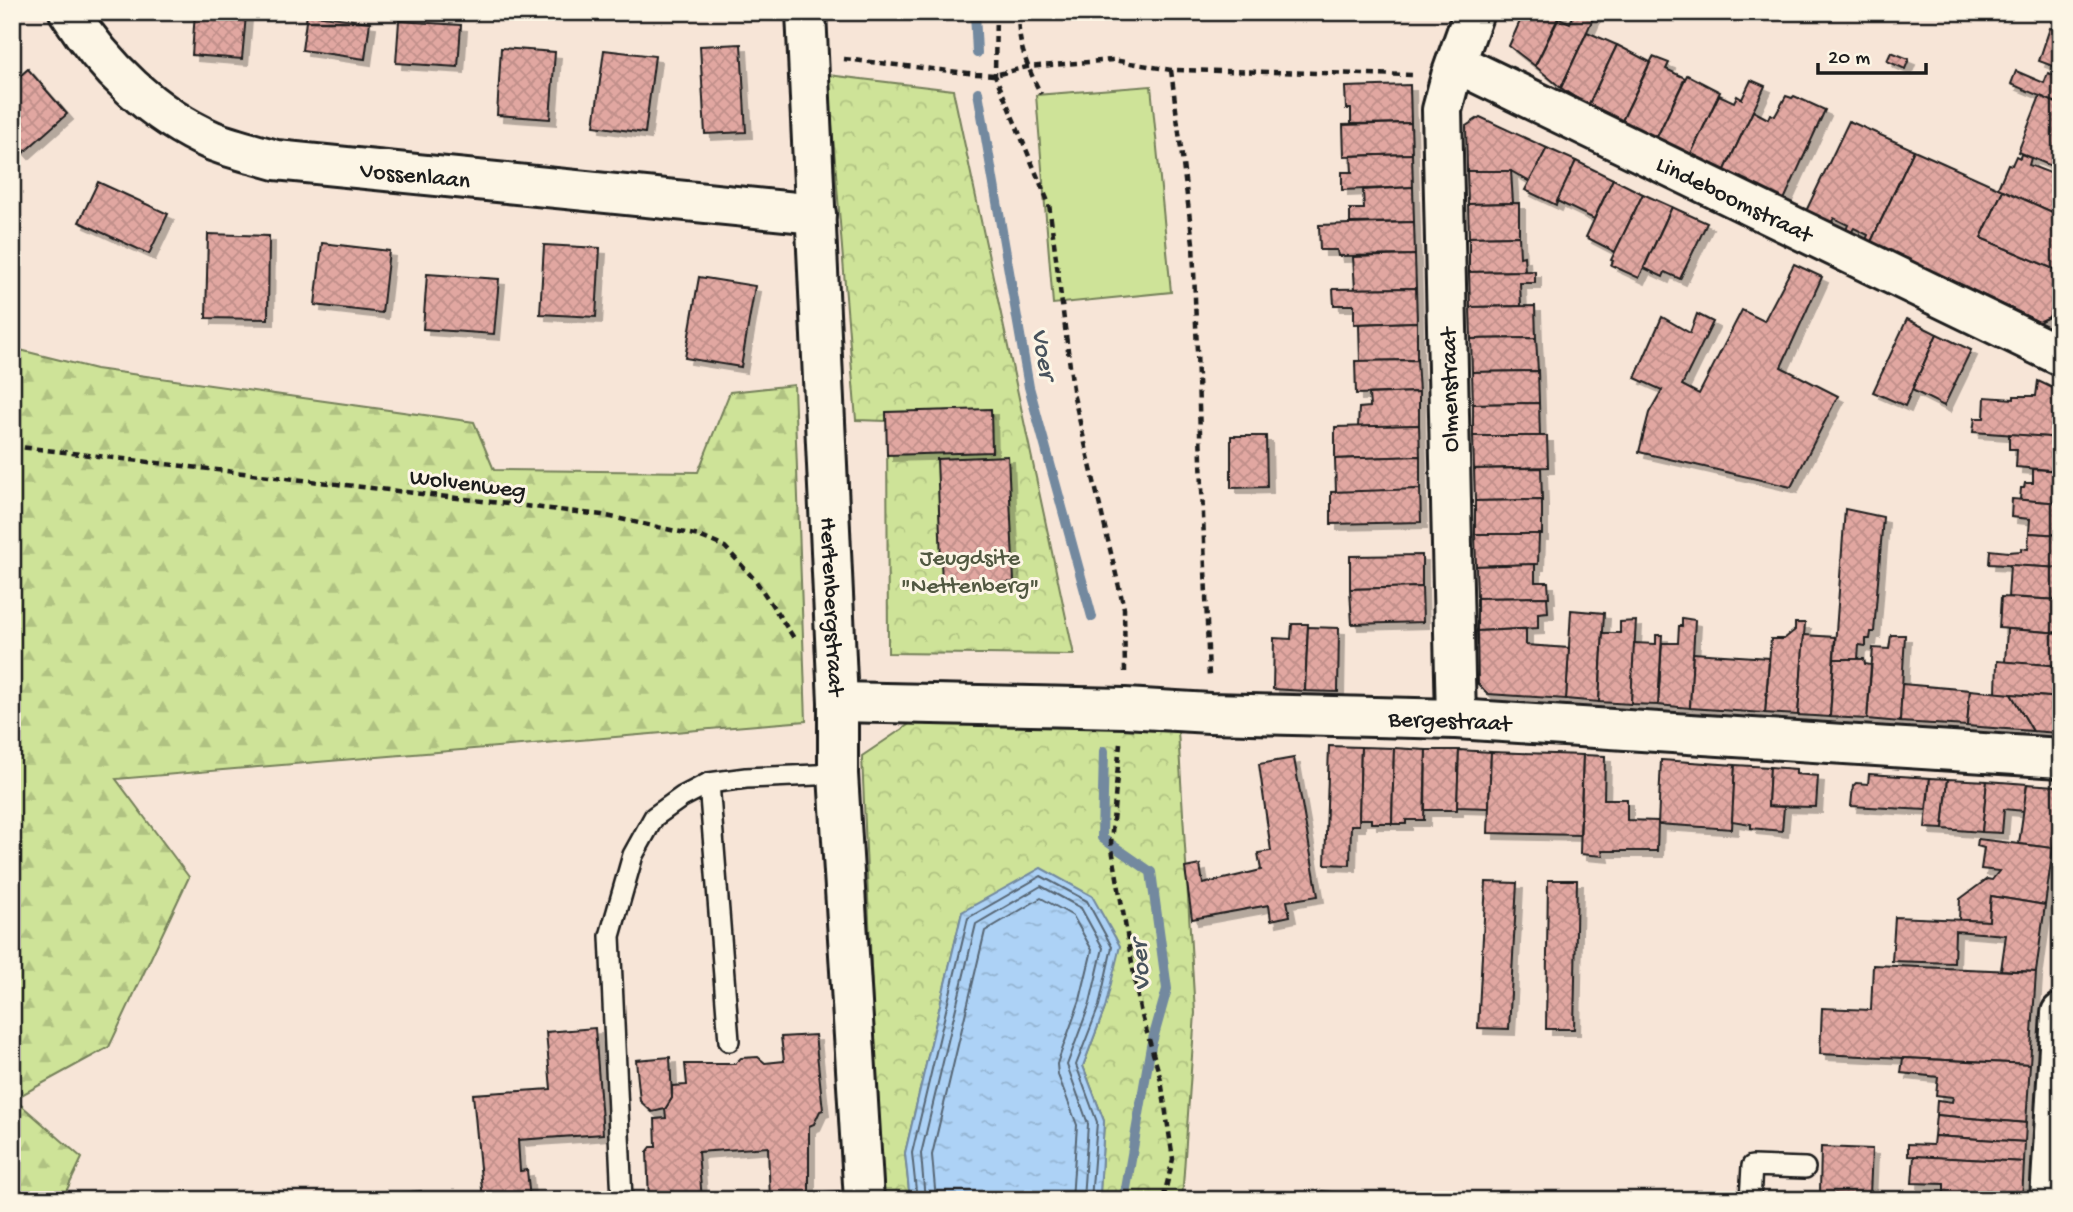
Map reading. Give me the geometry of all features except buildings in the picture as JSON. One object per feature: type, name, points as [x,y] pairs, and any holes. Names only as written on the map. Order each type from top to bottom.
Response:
[{"type":"street","name":"Vossenlaan","points":[[69,12],[124,82],[160,112],[214,141],[276,160],[816,214]]},
{"type":"street","name":"Hertenbergstraat","points":[[806,12],[838,702],[838,774],[864,1200]]},
{"type":"street","points":[[1456,63],[1474,12]]},
{"type":"street","name":"Lindeboomstraat","points":[[1456,63],[2061,356]]},
{"type":"street","name":"Olmenstraat","points":[[1455,719],[1442,110],[1456,63]]},
{"type":"street","name":"Bergestraat","points":[[838,702],[1455,719],[2061,758]]},
{"type":"street","points":[[2050,1200],[2057,1039],[2061,1013]]},
{"type":"lane","points":[[622,1200],[610,936],[633,855],[654,817],[682,797],[709,783],[746,778],[838,774]]},
{"type":"lane","points":[[709,783],[729,1041]]},
{"type":"lane","points":[[1750,1200],[1752,1166],[1805,1168]]},
{"type":"path","points":[[996,12],[995,75],[1049,204],[1074,397],[1124,608],[1125,708],[1111,843],[1140,1009],[1161,1080],[1173,1159],[1163,1200]]},
{"type":"path","points":[[1019,12],[1017,26],[1027,67],[1041,94]]},
{"type":"path","points":[[808,55],[995,75],[1027,67],[1114,60],[1171,70],[1421,75]]},
{"type":"path","points":[[1171,70],[1192,243],[1210,713]]},
{"type":"path","name":"Wolvenweg","points":[[12,446],[602,515],[699,536],[725,547],[756,581],[801,647]]},
{"type":"green space","name":"Jeugdsite \"Nettenberg\"","points":[[828,75],[953,90],[1074,655],[888,653],[887,421],[856,420]]},
{"type":"green space","points":[[1151,86],[1171,292],[1053,304],[1036,95]]},
{"type":"green space","points":[[12,348],[96,369],[474,422],[494,470],[698,472],[730,392],[794,385],[806,721],[116,779],[189,877],[109,1047],[14,1099],[82,1158],[62,1200],[12,1200]]},
{"type":"green space","points":[[920,717],[1178,731],[1195,1013],[1182,1200],[1097,1200],[1100,1193],[1104,1121],[1083,1066],[1105,1008],[962,913],[905,1153],[910,1200],[881,1200],[862,756]]},
{"type":"water","points":[[1041,868],[1092,896],[1120,946],[1105,1008],[1083,1066],[1104,1121],[1100,1193],[1097,1200],[910,1200],[905,1153],[962,912]]},
{"type":"waterway","name":"Voer","points":[[975,12],[977,53]]},
{"type":"waterway","name":"Voer","points":[[978,92],[1029,387],[1092,617]]},
{"type":"waterway","name":"Voer","points":[[1104,751],[1102,838],[1151,872],[1167,989],[1151,1046],[1124,1200]]}]
